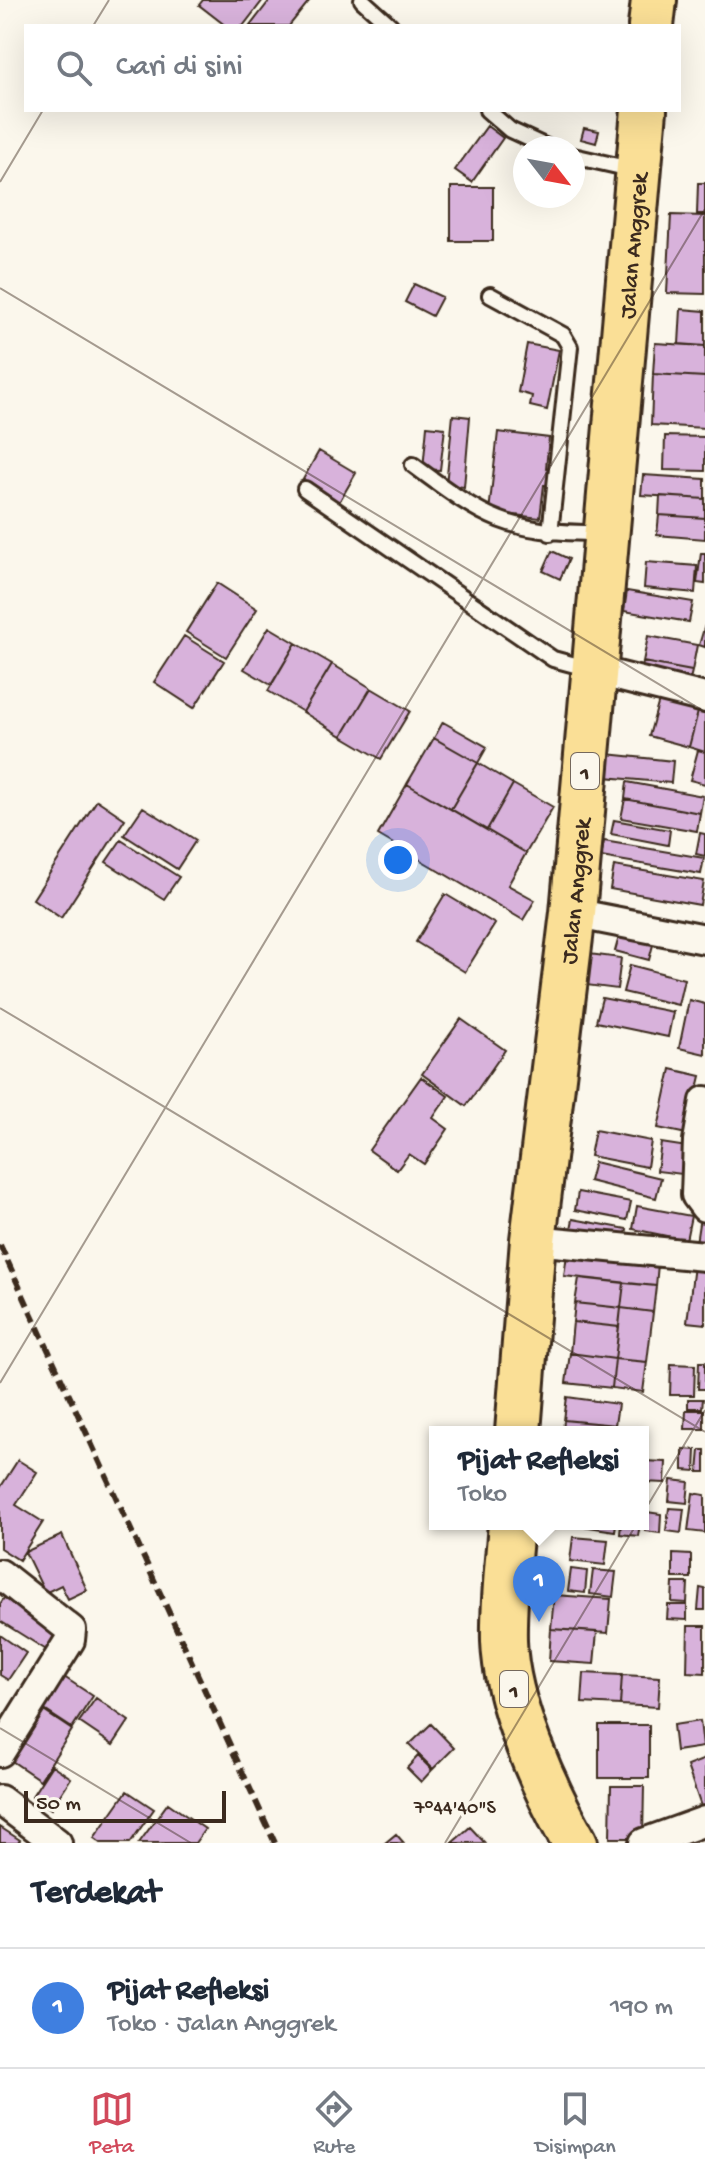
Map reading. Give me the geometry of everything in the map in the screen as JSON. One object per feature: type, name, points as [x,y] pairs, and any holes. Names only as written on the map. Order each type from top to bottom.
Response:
[{"type":"highway","points":[[651,24],[654,0]]},
{"type":"highway","name":"Jalan Anggrek","points":[[518,1426],[533,1240],[573,913],[605,533],[620,167],[643,112]]},
{"type":"highway","name":"1","points":[[511,1530],[504,1644],[516,1701],[533,1754],[575,1843]]},
{"type":"street","points":[[593,670],[705,698]]},
{"type":"street","points":[[573,913],[705,939]]},
{"type":"street","points":[[705,1101],[698,1141],[696,1195],[705,1207]]},
{"type":"street","points":[[533,1240],[705,1256]]},
{"type":"street","points":[[0,1574],[71,1630],[70,1640],[0,1752]]},
{"type":"street","points":[[0,1800],[57,1843]]},
{"type":"street","points":[[644,1843],[705,1821]]},
{"type":"lane","points":[[362,0],[389,24]]},
{"type":"lane","points":[[489,112],[510,130],[523,136]]},
{"type":"lane","points":[[585,159],[620,167]]},
{"type":"lane","points":[[490,295],[563,335],[570,347],[550,533]]},
{"type":"lane","points":[[413,465],[471,508],[506,524],[550,533],[605,533]]},
{"type":"lane","points":[[305,489],[553,659],[593,670]]},
{"type":"building","points":[[203,0],[263,0],[245,24],[223,24],[199,5]]},
{"type":"building","points":[[270,0],[310,0],[291,24],[252,24]]},
{"type":"building","points":[[487,126],[503,138],[472,182],[455,170]]},
{"type":"building","points":[[584,128],[599,131],[596,143],[582,136]]},
{"type":"building","points":[[698,183],[705,183],[705,214],[697,214]]},
{"type":"building","points":[[451,187],[493,187],[493,241],[451,241]]},
{"type":"building","points":[[671,215],[705,216],[705,294],[667,293]]},
{"type":"building","points":[[414,284],[442,297],[432,316],[405,302]]},
{"type":"building","points":[[681,309],[705,311],[705,346],[679,344]]},
{"type":"building","points":[[655,343],[705,346],[705,377],[653,374]]},
{"type":"building","points":[[527,344],[559,350],[547,410],[530,406],[532,396],[518,392]]},
{"type":"building","points":[[653,374],[705,377],[705,428],[651,425]]},
{"type":"building","points":[[453,415],[470,417],[464,487],[446,485]]},
{"type":"building","points":[[427,426],[445,428],[440,470],[423,469]]},
{"type":"building","points":[[498,432],[549,438],[546,468],[552,469],[550,485],[544,485],[540,518],[489,512]]},
{"type":"building","points":[[665,436],[705,437],[705,471],[664,470]]},
{"type":"building","points":[[319,451],[356,473],[338,504],[301,483]]},
{"type":"building","points":[[643,475],[705,479],[705,499],[641,495]]},
{"type":"building","points":[[660,496],[705,499],[705,518],[659,515]]},
{"type":"building","points":[[659,515],[705,518],[705,539],[657,535]]},
{"type":"building","points":[[552,551],[569,559],[560,579],[543,571]]},
{"type":"building","points":[[701,553],[705,553],[705,584],[697,583]]},
{"type":"building","points":[[646,562],[697,566],[695,593],[644,588]]},
{"type":"building","points":[[217,583],[257,609],[226,657],[186,632]]},
{"type":"building","points":[[627,591],[693,602],[689,622],[624,611]]},
{"type":"building","points":[[705,625],[705,647],[699,645]]},
{"type":"building","points":[[269,627],[296,643],[271,685],[244,669]]},
{"type":"building","points":[[184,636],[224,661],[194,708],[154,682]]},
{"type":"building","points":[[648,636],[697,645],[692,671],[643,662]]},
{"type":"building","points":[[296,643],[332,664],[303,712],[268,691]]},
{"type":"building","points":[[643,662],[692,671],[688,688],[640,678]]},
{"type":"building","points":[[332,664],[371,688],[342,736],[303,712]]},
{"type":"building","points":[[371,688],[410,711],[381,759],[342,736]]},
{"type":"building","points":[[660,697],[699,708],[689,747],[649,736]]},
{"type":"building","points":[[699,708],[705,709],[705,752],[689,747]]},
{"type":"building","points":[[443,722],[487,747],[478,763],[434,738]]},
{"type":"building","points":[[434,738],[478,763],[451,809],[407,784]]},
{"type":"building","points":[[698,750],[705,752],[705,784],[690,780]]},
{"type":"building","points":[[607,754],[673,761],[671,783],[605,777]]},
{"type":"building","points":[[478,763],[513,784],[487,830],[451,809]]},
{"type":"building","points":[[627,782],[703,796],[700,813],[625,799]]},
{"type":"building","points":[[407,784],[526,853],[508,885],[535,900],[523,920],[378,835]]},
{"type":"building","points":[[513,784],[553,807],[526,853],[487,830]]},
{"type":"building","points":[[625,799],[700,813],[697,831],[621,818]]},
{"type":"building","points":[[97,800],[125,819],[61,918],[33,899]]},
{"type":"building","points":[[143,807],[196,840],[177,869],[124,835]]},
{"type":"building","points":[[614,820],[670,830],[668,845],[611,834]]},
{"type":"building","points":[[700,833],[705,834],[705,856],[696,854]]},
{"type":"building","points":[[121,840],[179,877],[164,899],[106,862]]},
{"type":"building","points":[[604,841],[704,858],[701,874],[601,857]]},
{"type":"building","points":[[614,866],[704,881],[700,905],[610,889]]},
{"type":"building","points":[[445,894],[495,924],[465,972],[416,942]]},
{"type":"building","points":[[620,933],[654,941],[649,960],[615,951]]},
{"type":"building","points":[[589,954],[621,958],[617,989],[586,985]]},
{"type":"building","points":[[630,965],[684,979],[678,1005],[623,992]]},
{"type":"building","points":[[602,998],[673,1012],[668,1037],[596,1022]]},
{"type":"building","points":[[689,1000],[705,1004],[705,1054],[679,1048]]},
{"type":"building","points":[[461,1019],[505,1050],[466,1106],[422,1074]]},
{"type":"building","points":[[671,1069],[701,1076],[687,1134],[658,1128]]},
{"type":"building","points":[[421,1077],[448,1096],[433,1118],[448,1129],[424,1164],[409,1154],[397,1170],[369,1150]]},
{"type":"building","points":[[595,1130],[651,1141],[647,1167],[590,1156]]},
{"type":"building","points":[[661,1143],[694,1148],[690,1175],[657,1171]]},
{"type":"building","points":[[594,1162],[661,1178],[656,1198],[589,1181]]},
{"type":"building","points":[[578,1192],[631,1202],[627,1220],[575,1210]]},
{"type":"building","points":[[637,1206],[691,1216],[686,1240],[633,1229]]},
{"type":"building","points":[[700,1217],[705,1218],[705,1244],[696,1243]]},
{"type":"building","points":[[573,1219],[627,1229],[624,1244],[570,1234]]},
{"type":"building","points":[[567,1254],[658,1264],[656,1286],[564,1276]]},
{"type":"building","points":[[694,1265],[705,1266],[705,1324],[687,1322]]},
{"type":"building","points":[[579,1278],[624,1283],[621,1308],[575,1303]]},
{"type":"building","points":[[624,1283],[656,1286],[653,1312],[621,1308]]},
{"type":"building","points":[[575,1303],[621,1308],[619,1327],[573,1322]]},
{"type":"building","points":[[621,1308],[653,1312],[647,1362],[615,1359]]},
{"type":"building","points":[[573,1322],[619,1327],[615,1359],[570,1353]]},
{"type":"building","points":[[570,1353],[615,1359],[612,1388],[566,1383]]},
{"type":"building","points":[[615,1359],[647,1362],[643,1392],[612,1388]]},
{"type":"building","points":[[699,1362],[705,1362],[705,1389],[698,1389]]},
{"type":"building","points":[[671,1364],[695,1365],[694,1395],[670,1395]]},
{"type":"building","points":[[567,1397],[618,1404],[615,1425],[564,1420]]},
{"type":"building","points":[[688,1399],[703,1399],[702,1408],[688,1408]]},
{"type":"building","points":[[686,1410],[704,1410],[704,1429],[685,1429]]},
{"type":"building","points":[[564,1420],[615,1425],[615,1426],[564,1426]]},
{"type":"building","points":[[683,1449],[696,1450],[695,1471],[683,1470]]},
{"type":"building","points":[[700,1450],[705,1450],[705,1472],[698,1472]]},
{"type":"building","points":[[18,1460],[37,1472],[16,1505],[43,1522],[19,1560],[0,1548],[0,1488]]},
{"type":"building","points":[[649,1461],[666,1462],[665,1483],[649,1482]]},
{"type":"building","points":[[671,1480],[689,1482],[687,1503],[669,1501]]},
{"type":"building","points":[[693,1493],[705,1495],[705,1533],[688,1531]]},
{"type":"building","points":[[669,1508],[684,1509],[681,1533],[666,1531]]},
{"type":"building","points":[[649,1512],[661,1514],[660,1533],[645,1531],[649,1530]]},
{"type":"building","points":[[620,1530],[639,1530],[638,1536],[620,1534]]},
{"type":"building","points":[[62,1535],[87,1590],[68,1599],[61,1585],[45,1593],[25,1552]]},
{"type":"building","points":[[573,1537],[608,1540],[605,1565],[570,1561]]},
{"type":"building","points":[[673,1554],[691,1555],[691,1578],[673,1578]]},
{"type":"building","points":[[571,1569],[587,1571],[585,1593],[568,1591]]},
{"type":"building","points":[[593,1570],[616,1572],[613,1597],[590,1594]]},
{"type":"building","points":[[673,1583],[688,1583],[687,1603],[672,1602]]},
{"type":"building","points":[[700,1588],[705,1589],[705,1610],[698,1610]]},
{"type":"building","points":[[10,1589],[65,1627],[48,1651],[0,1621],[0,1604]]},
{"type":"building","points":[[554,1595],[611,1599],[608,1633],[551,1629]]},
{"type":"building","points":[[668,1605],[687,1605],[687,1620],[667,1619]]},
{"type":"building","points":[[688,1626],[705,1626],[705,1673],[687,1672]]},
{"type":"building","points":[[551,1629],[597,1632],[594,1664],[549,1661]]},
{"type":"building","points":[[0,1635],[26,1653],[8,1680],[0,1675]]},
{"type":"building","points":[[584,1673],[622,1675],[620,1705],[582,1703]]},
{"type":"building","points":[[61,1675],[93,1696],[72,1728],[40,1707]]},
{"type":"building","points":[[622,1675],[660,1677],[658,1707],[620,1705]]},
{"type":"building","points":[[96,1698],[129,1721],[113,1745],[79,1722]]},
{"type":"building","points":[[39,1708],[72,1730],[40,1780],[6,1757]]},
{"type":"building","points":[[700,1721],[703,1747],[676,1751],[673,1725]]},
{"type":"building","points":[[431,1724],[454,1748],[433,1769],[409,1745]]},
{"type":"building","points":[[599,1725],[649,1725],[649,1778],[599,1778]]},
{"type":"building","points":[[418,1756],[432,1770],[421,1782],[407,1768]]},
{"type":"building","points":[[705,1759],[705,1811],[703,1812],[687,1766]]},
{"type":"building","points":[[52,1765],[71,1778],[51,1809],[32,1796]]},
{"type":"building","points":[[611,1786],[644,1786],[643,1838],[610,1838]]},
{"type":"building","points":[[127,1791],[154,1809],[130,1843],[101,1843],[94,1838]]},
{"type":"building","points":[[168,1803],[205,1829],[195,1843],[139,1843]]},
{"type":"building","points":[[0,1827],[20,1840],[18,1843],[0,1843]]},
{"type":"building","points":[[470,1827],[485,1843],[452,1843]]},
{"type":"building","points":[[396,1834],[404,1843],[385,1843]]},
{"type":"railway","points":[[0,1245],[275,1843]]},
{"type":"place","name":"Pijat Refleksi","points":[[539,1622]]}]
